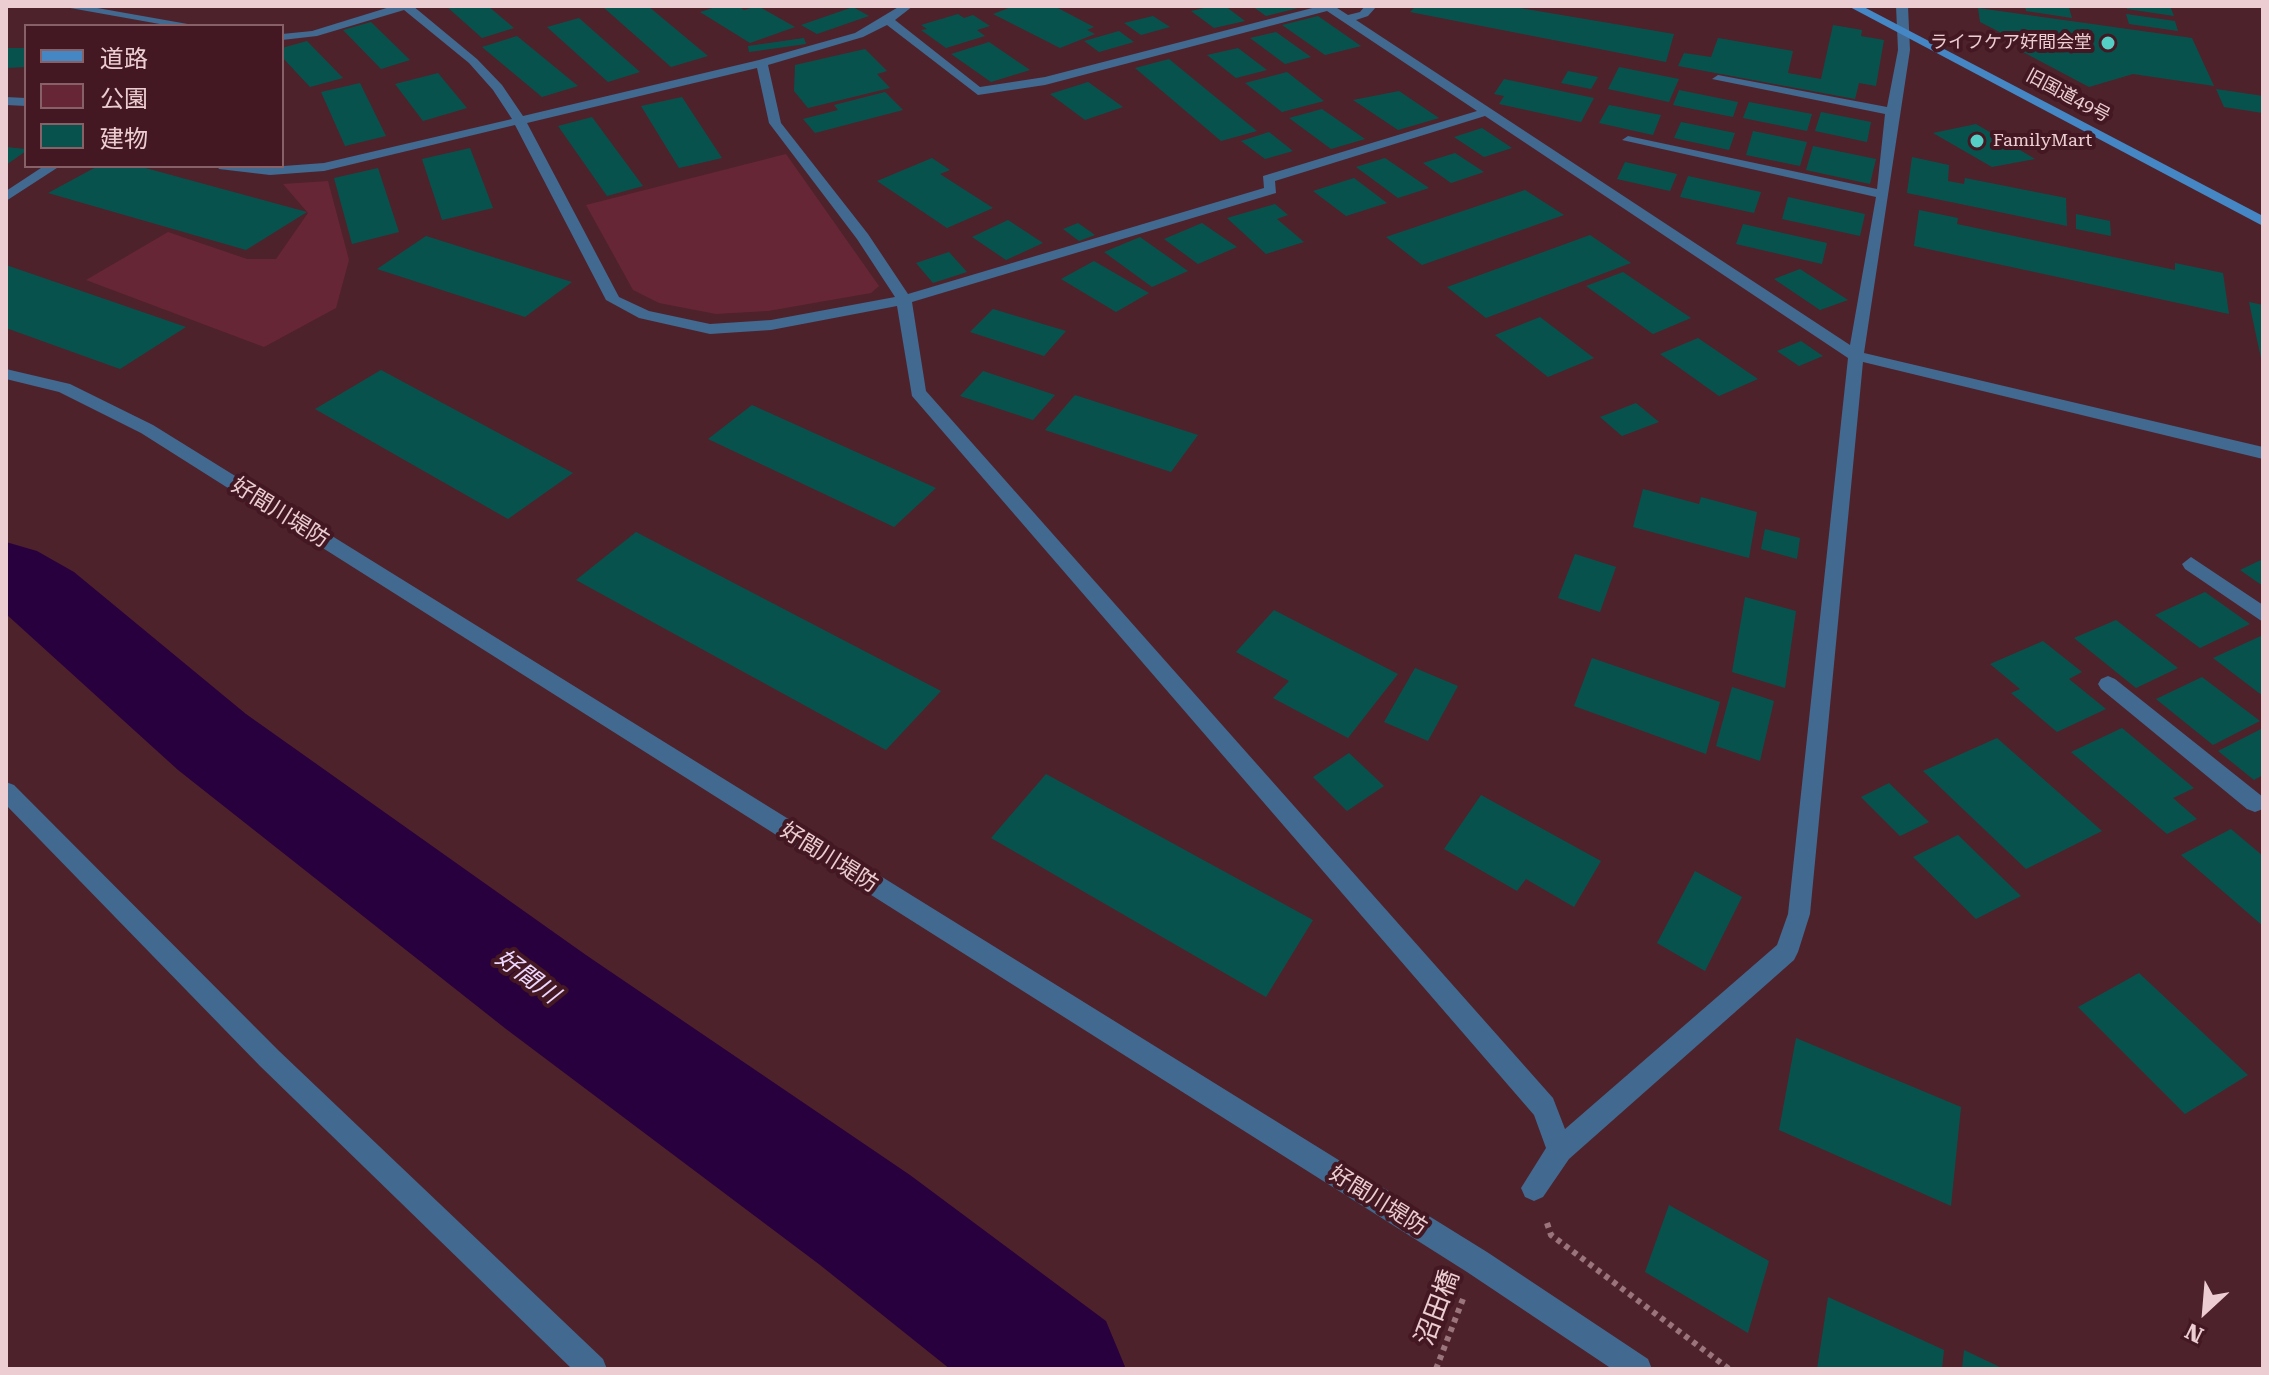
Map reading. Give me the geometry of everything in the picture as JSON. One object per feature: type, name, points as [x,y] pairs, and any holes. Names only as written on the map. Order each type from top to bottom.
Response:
[{"type":"street","points":[[65,6],[178,24]]},
{"type":"street","points":[[284,37],[313,34],[406,6],[473,61],[519,120],[613,300],[644,315],[710,329],[771,325],[904,300],[1271,190],[1268,179],[1489,111]]},
{"type":"street","points":[[242,168],[270,171],[324,167],[762,63],[859,35],[907,6]]},
{"type":"street","points":[[888,20],[978,91],[1045,81],[1328,6],[1856,356],[2263,453]]},
{"type":"street","points":[[1347,19],[1364,14],[1371,6]]},
{"type":"street","name":"旧国道49号","points":[[1854,6],[2263,222]]},
{"type":"street","points":[[1534,1188],[1560,1150],[1786,952],[1799,914],[1856,356],[1904,50],[1902,6]]},
{"type":"street","points":[[122,24],[131,18]]},
{"type":"street","points":[[762,63],[775,123],[863,237],[904,300],[918,392],[1544,1107],[1560,1150]]},
{"type":"street","points":[[1718,79],[1892,112]]},
{"type":"street","points":[[1628,140],[1883,194]]},
{"type":"street","points":[[6,197],[50,168]]},
{"type":"street","name":"好間川堤防","points":[[6,374],[64,388],[147,429],[1477,1262],[1638,1369]]},
{"type":"street","points":[[2191,564],[2263,615]]},
{"type":"street","points":[[2108,684],[2260,804]]},
{"type":"street","points":[[6,791],[269,1058],[593,1369]]},
{"type":"path","points":[[1534,1188],[1551,1235],[1729,1369]]},
{"type":"path","name":"沼田橋","points":[[1436,1369],[1477,1262]]},
{"type":"green space","points":[[786,154],[879,286],[871,293],[768,311],[716,314],[659,303],[633,290],[586,205]]},
{"type":"green space","points":[[328,181],[349,260],[336,308],[264,347],[86,280],[168,232],[247,259],[276,259],[308,213],[283,184]]},
{"type":"building","points":[[446,6],[488,6],[514,28],[482,38]]},
{"type":"building","points":[[648,6],[708,56],[671,67],[603,7]]},
{"type":"building","points":[[719,6],[738,6],[744,10],[758,6],[795,27],[750,43],[700,12]]},
{"type":"building","points":[[1014,6],[1054,6],[1094,27],[1087,30],[1095,34],[1060,48],[993,14]]},
{"type":"building","points":[[1225,6],[1245,21],[1214,28],[1191,11]]},
{"type":"building","points":[[1252,6],[1302,6],[1302,7],[1266,16]]},
{"type":"building","points":[[1416,6],[1508,6],[1674,34],[1666,62],[1410,12]]},
{"type":"building","points":[[2025,6],[2069,8],[2072,18],[2026,11]]},
{"type":"building","points":[[2126,6],[2170,6],[2174,16],[2127,9]]},
{"type":"building","points":[[853,7],[869,16],[817,34],[801,25]]},
{"type":"building","name":"ライフケア好間会堂","points":[[1978,8],[2192,38],[2214,86],[2133,74],[2089,87],[2023,52],[2033,49],[1980,22]]},
{"type":"building","points":[[958,14],[964,18],[973,15],[990,26],[977,30],[985,36],[946,48],[921,30],[927,29],[921,25]]},
{"type":"building","points":[[2126,14],[2175,21],[2178,31],[2129,24]]},
{"type":"building","points":[[1153,16],[1170,27],[1141,35],[1124,23]]},
{"type":"building","points":[[1318,16],[1361,46],[1325,55],[1282,25]]},
{"type":"building","points":[[579,18],[640,72],[608,82],[547,27]]},
{"type":"building","points":[[371,22],[410,60],[381,69],[343,30]]},
{"type":"building","points":[[1833,25],[1862,30],[1861,36],[1884,40],[1876,86],[1859,83],[1855,99],[1678,66],[1684,53],[1711,57],[1718,38],[1793,51],[1788,73],[1821,79]]},
{"type":"building","points":[[1119,31],[1134,42],[1099,52],[1084,41]]},
{"type":"building","points":[[1276,32],[1311,57],[1285,64],[1250,38]]},
{"type":"building","points":[[517,36],[578,86],[542,97],[482,47]]},
{"type":"building","points":[[804,38],[806,44],[749,52],[748,46]]},
{"type":"building","points":[[307,41],[343,78],[310,87],[284,59],[284,47]]},
{"type":"building","points":[[989,42],[1030,70],[991,82],[951,54]]},
{"type":"building","points":[[6,48],[24,48],[24,67],[6,68]]},
{"type":"building","points":[[1238,48],[1267,70],[1236,78],[1207,55]]},
{"type":"building","points":[[865,49],[887,71],[877,74],[890,88],[808,108],[794,91],[795,65]]},
{"type":"building","points":[[1169,59],[1257,131],[1221,141],[1135,68]]},
{"type":"building","points":[[1619,67],[1679,79],[1669,102],[1608,89]]},
{"type":"building","points":[[1568,71],[1598,77],[1591,89],[1561,83]]},
{"type":"building","points":[[1287,72],[1324,101],[1282,112],[1245,83]]},
{"type":"building","points":[[438,73],[467,108],[423,121],[395,84]]},
{"type":"building","points":[[1504,79],[1594,98],[1581,122],[1499,104],[1504,96],[1494,94]]},
{"type":"building","points":[[1088,82],[1123,107],[1085,120],[1050,94]]},
{"type":"building","points":[[360,83],[386,136],[345,146],[321,92]]},
{"type":"building","points":[[2216,89],[2263,96],[2263,113],[2224,107]]},
{"type":"building","points":[[1679,90],[1738,102],[1733,117],[1673,105]]},
{"type":"building","points":[[1399,91],[1439,118],[1398,130],[1353,100]]},
{"type":"building","points":[[885,92],[903,110],[815,133],[803,119],[838,110],[834,105]]},
{"type":"building","points":[[682,97],[722,158],[679,168],[641,106]]},
{"type":"building","points":[[1749,102],[1812,114],[1807,131],[1743,118]]},
{"type":"building","points":[[1609,105],[1661,115],[1653,135],[1599,123]]},
{"type":"building","points":[[1322,109],[1365,139],[1331,149],[1289,118]]},
{"type":"building","points":[[1821,112],[1871,122],[1867,142],[1815,131]]},
{"type":"building","points":[[592,117],[643,186],[607,196],[558,126]]},
{"type":"building","points":[[1681,122],[1735,133],[1729,150],[1674,138]]},
{"type":"building","name":"FamilyMart","points":[[1976,124],[2035,159],[1992,167],[1933,133]]},
{"type":"building","points":[[1482,128],[1512,148],[1484,157],[1454,137]]},
{"type":"building","points":[[1753,131],[1807,142],[1800,166],[1746,155]]},
{"type":"building","points":[[1269,132],[1293,151],[1265,159],[1241,141]]},
{"type":"building","points":[[1813,146],[1876,159],[1870,184],[1806,170]]},
{"type":"building","points":[[6,147],[24,149],[24,152],[6,165]]},
{"type":"building","points":[[470,148],[493,208],[442,220],[422,159]]},
{"type":"building","points":[[1455,153],[1484,172],[1451,183],[1423,163]]},
{"type":"building","points":[[1912,157],[1949,165],[1948,181],[1964,184],[1965,178],[2066,198],[2067,226],[1907,193]]},
{"type":"building","points":[[932,158],[950,170],[940,174],[993,208],[947,228],[877,181]]},
{"type":"building","points":[[1385,158],[1429,188],[1398,198],[1356,167]]},
{"type":"building","points":[[1625,162],[1677,174],[1670,191],[1617,179]]},
{"type":"building","points":[[94,168],[145,168],[307,212],[246,250],[48,193]]},
{"type":"building","points":[[378,168],[399,232],[352,244],[334,178]]},
{"type":"building","points":[[1688,176],[1761,192],[1754,213],[1680,197]]},
{"type":"building","points":[[1354,178],[1387,203],[1346,216],[1313,191]]},
{"type":"building","points":[[1525,190],[1564,215],[1422,265],[1386,237]]},
{"type":"building","points":[[1788,197],[1865,214],[1860,236],[1782,219]]},
{"type":"building","points":[[1275,204],[1288,215],[1277,219],[1304,242],[1266,254],[1227,218]]},
{"type":"building","points":[[1919,210],[1958,218],[1957,224],[2175,270],[2175,263],[2223,273],[2229,314],[1914,246]]},
{"type":"building","points":[[2076,214],[2110,221],[2111,236],[2076,229]]},
{"type":"building","points":[[1008,220],[1043,243],[1006,260],[972,237]]},
{"type":"building","points":[[1078,223],[1095,235],[1079,241],[1063,229]]},
{"type":"building","points":[[1202,223],[1237,247],[1198,264],[1164,239]]},
{"type":"building","points":[[1743,224],[1827,243],[1822,264],[1736,244]]},
{"type":"building","points":[[1590,235],[1631,263],[1486,318],[1447,287]]},
{"type":"building","points":[[426,236],[572,282],[525,317],[377,269]]},
{"type":"building","points":[[1140,237],[1188,271],[1152,287],[1104,252]]},
{"type":"building","points":[[949,252],[967,272],[933,283],[916,263]]},
{"type":"building","points":[[1094,261],[1149,293],[1116,312],[1061,279]]},
{"type":"building","points":[[6,265],[186,327],[120,369],[6,328]]},
{"type":"building","points":[[1800,269],[1848,300],[1820,310],[1774,279]]},
{"type":"building","points":[[1623,272],[1691,318],[1653,334],[1586,286]]},
{"type":"building","points":[[2249,302],[2263,305],[2262,363]]},
{"type":"building","points":[[993,309],[1066,331],[1044,356],[970,332]]},
{"type":"building","points":[[1540,317],[1594,358],[1548,377],[1495,335]]},
{"type":"building","points":[[1698,338],[1758,379],[1719,396],[1660,354]]},
{"type":"building","points":[[1801,341],[1823,356],[1799,366],[1777,351]]},
{"type":"building","points":[[381,370],[573,473],[508,519],[315,409]]},
{"type":"building","points":[[983,371],[1055,395],[1033,420],[960,396]]},
{"type":"building","points":[[1075,395],[1198,435],[1171,472],[1045,430]]},
{"type":"building","points":[[1636,403],[1659,422],[1622,436],[1600,417]]},
{"type":"building","points":[[752,405],[936,488],[894,527],[708,439]]},
{"type":"building","points":[[1643,489],[1699,504],[1701,497],[1757,512],[1749,558],[1633,527]]},
{"type":"building","points":[[1765,529],[1800,538],[1797,559],[1761,549]]},
{"type":"building","points":[[636,532],[941,691],[886,750],[576,580]]},
{"type":"building","points":[[1575,554],[1616,567],[1600,612],[1558,598]]},
{"type":"building","points":[[2263,559],[2263,586],[2240,570]]},
{"type":"building","points":[[2205,592],[2250,624],[2200,648],[2155,615]]},
{"type":"building","points":[[1745,597],[1796,611],[1785,688],[1732,672]]},
{"type":"building","points":[[1274,610],[1398,674],[1348,738],[1273,698],[1289,681],[1236,652]]},
{"type":"building","points":[[2116,620],[2178,668],[2136,688],[2074,638]]},
{"type":"building","points":[[2263,635],[2263,696],[2213,658]]},
{"type":"building","points":[[2043,641],[2082,672],[2069,679],[2106,709],[2057,732],[2011,693],[2020,689],[1990,664]]},
{"type":"building","points":[[1592,658],[1720,702],[1706,754],[1574,706]]},
{"type":"building","points":[[1415,668],[1458,686],[1428,741],[1384,722]]},
{"type":"building","points":[[2202,677],[2260,721],[2213,745],[2156,699]]},
{"type":"building","points":[[1732,687],[1774,701],[1760,761],[1716,746]]},
{"type":"building","points":[[2122,728],[2194,788],[2173,798],[2197,819],[2167,834],[2071,752]]},
{"type":"building","points":[[2263,728],[2263,775],[2254,780],[2218,751]]},
{"type":"building","points":[[1997,738],[2102,831],[2026,869],[1923,771]]},
{"type":"building","points":[[1349,753],[1384,786],[1347,811],[1313,777]]},
{"type":"building","points":[[1046,774],[1313,920],[1266,997],[991,838]]},
{"type":"building","points":[[1889,783],[1929,822],[1900,836],[1861,797]]},
{"type":"building","points":[[1481,795],[1601,861],[1574,907],[1526,879],[1517,891],[1444,849]]},
{"type":"building","points":[[2231,829],[2263,856],[2263,926],[2181,855]]},
{"type":"building","points":[[1958,835],[2021,896],[1976,919],[1913,857]]},
{"type":"building","points":[[1695,871],[1742,897],[1705,971],[1657,943]]},
{"type":"building","points":[[2139,973],[2248,1075],[2185,1114],[2078,1007]]},
{"type":"building","points":[[1796,1038],[1961,1107],[1951,1206],[1779,1130]]},
{"type":"building","points":[[1669,1205],[1769,1261],[1748,1333],[1645,1272]]},
{"type":"building","points":[[1828,1297],[1944,1350],[1942,1369],[1817,1369]]},
{"type":"building","points":[[1964,1350],[2004,1369],[1962,1369]]},
{"type":"waterway","name":"好間川","points":[[6,573],[43,595],[212,742],[546,992],[865,1220],[1058,1369]]},
{"type":"place","name":"ライフケア好間会堂","points":[[2108,43]]},
{"type":"place","name":"FamilyMart","points":[[1977,141]]}]
